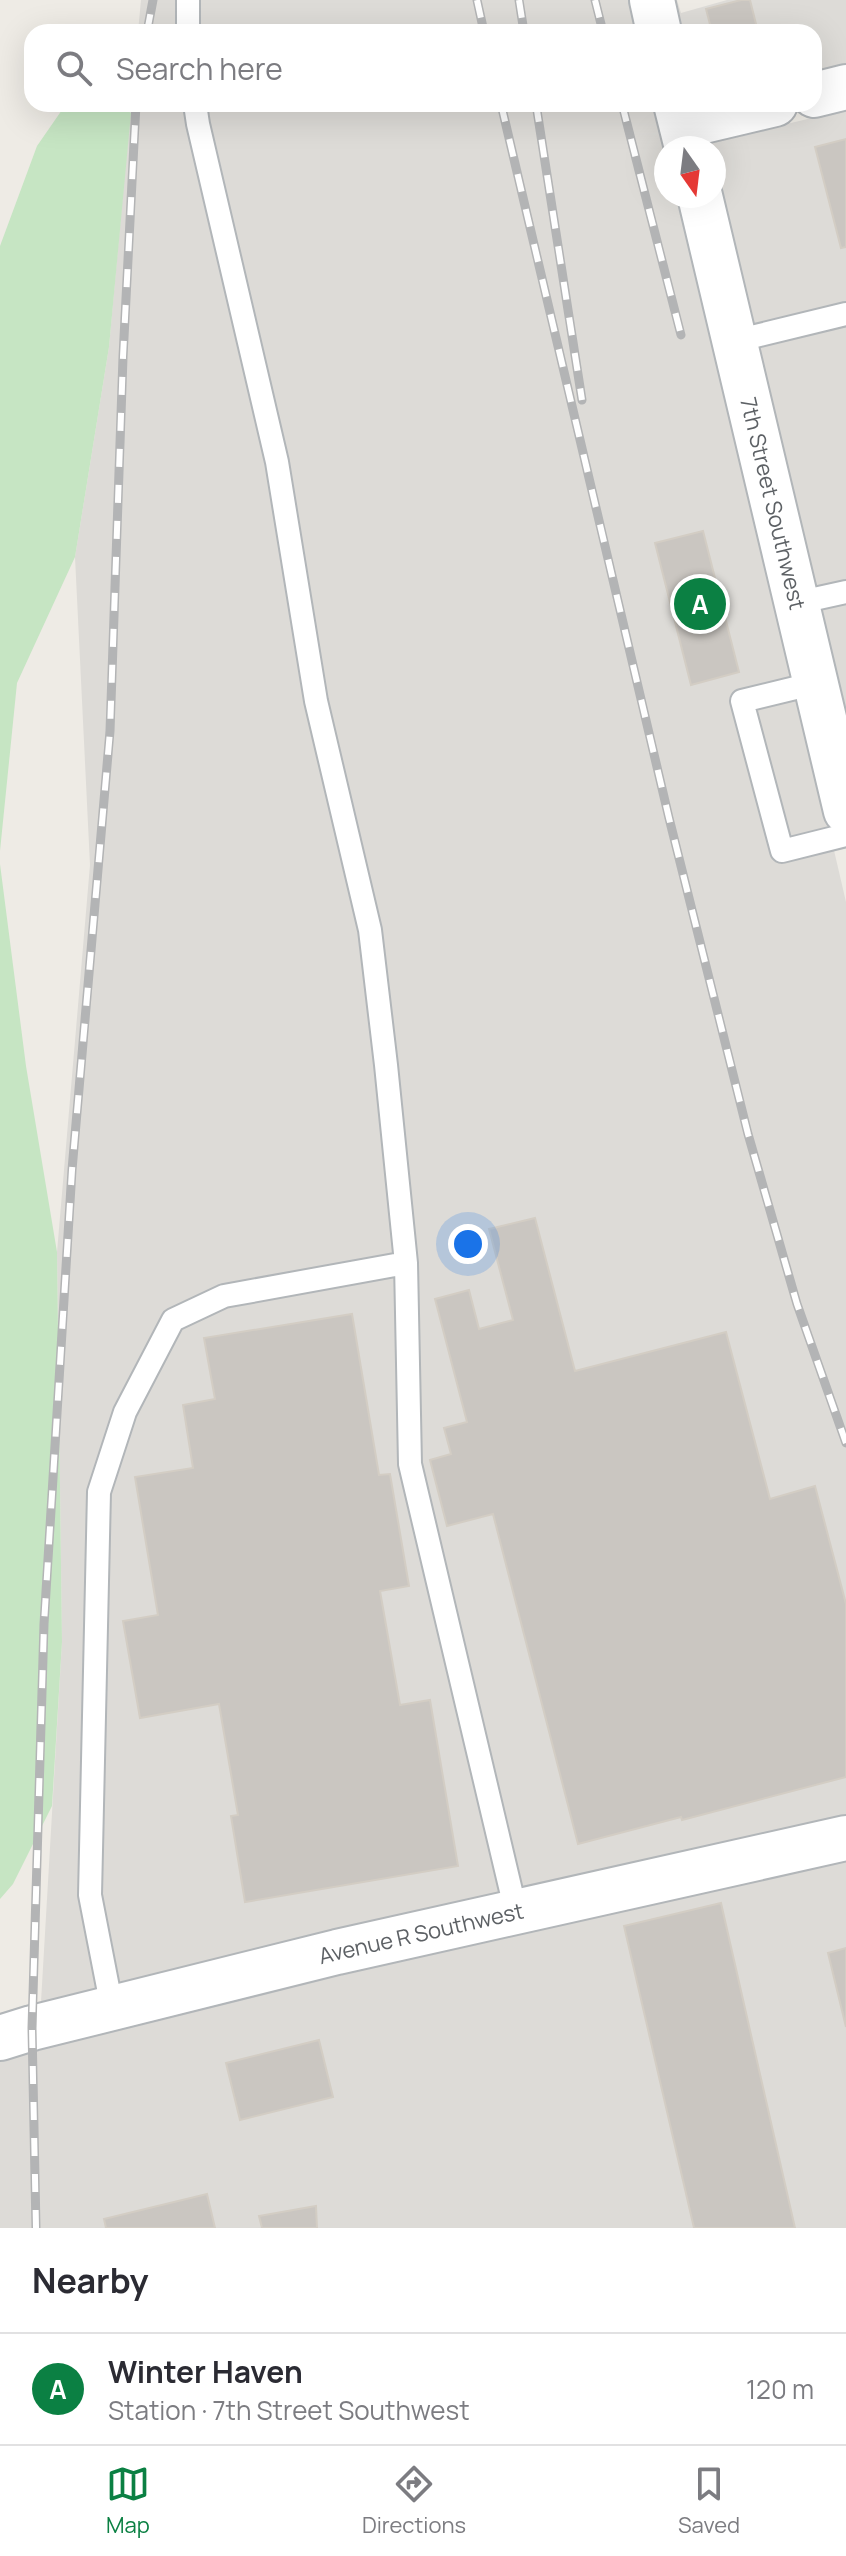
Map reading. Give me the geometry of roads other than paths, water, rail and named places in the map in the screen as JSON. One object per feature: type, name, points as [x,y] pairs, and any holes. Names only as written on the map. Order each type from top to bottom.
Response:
[{"type":"street","points":[[652,0],[657,24]]},
{"type":"street","points":[[822,93],[846,87]]},
{"type":"street","points":[[682,126],[741,112]]},
{"type":"street","name":"7th Street Southwest","points":[[703,208],[846,811]]},
{"type":"street","name":"Avenue R Southwest","points":[[0,2038],[337,1952],[846,1838]]},
{"type":"lane","points":[[188,0],[188,24]]},
{"type":"lane","points":[[196,112],[277,462],[316,701],[370,930],[406,1263],[410,1464],[516,1912]]},
{"type":"lane","points":[[735,341],[846,314]]},
{"type":"lane","points":[[796,603],[846,592]]},
{"type":"lane","points":[[816,683],[742,701],[782,851],[846,835]]},
{"type":"lane","points":[[112,2008],[90,1895],[99,1492],[125,1412],[173,1320],[224,1296],[406,1263]]},
{"type":"railway","points":[[148,24],[153,0]]},
{"type":"railway","points":[[477,0],[482,24]]},
{"type":"railway","points":[[519,0],[523,24]]},
{"type":"railway","points":[[595,0],[601,24]]},
{"type":"railway","points":[[36,2228],[32,2028],[44,1624],[72,1170],[110,731],[123,357],[136,112]]},
{"type":"railway","points":[[503,112],[669,818],[748,1134],[797,1304],[846,1443]]},
{"type":"railway","points":[[537,112],[582,400]]},
{"type":"railway","points":[[624,112],[681,335]]},
{"type":"place","name":"Winter Haven","points":[[700,604]]}]
